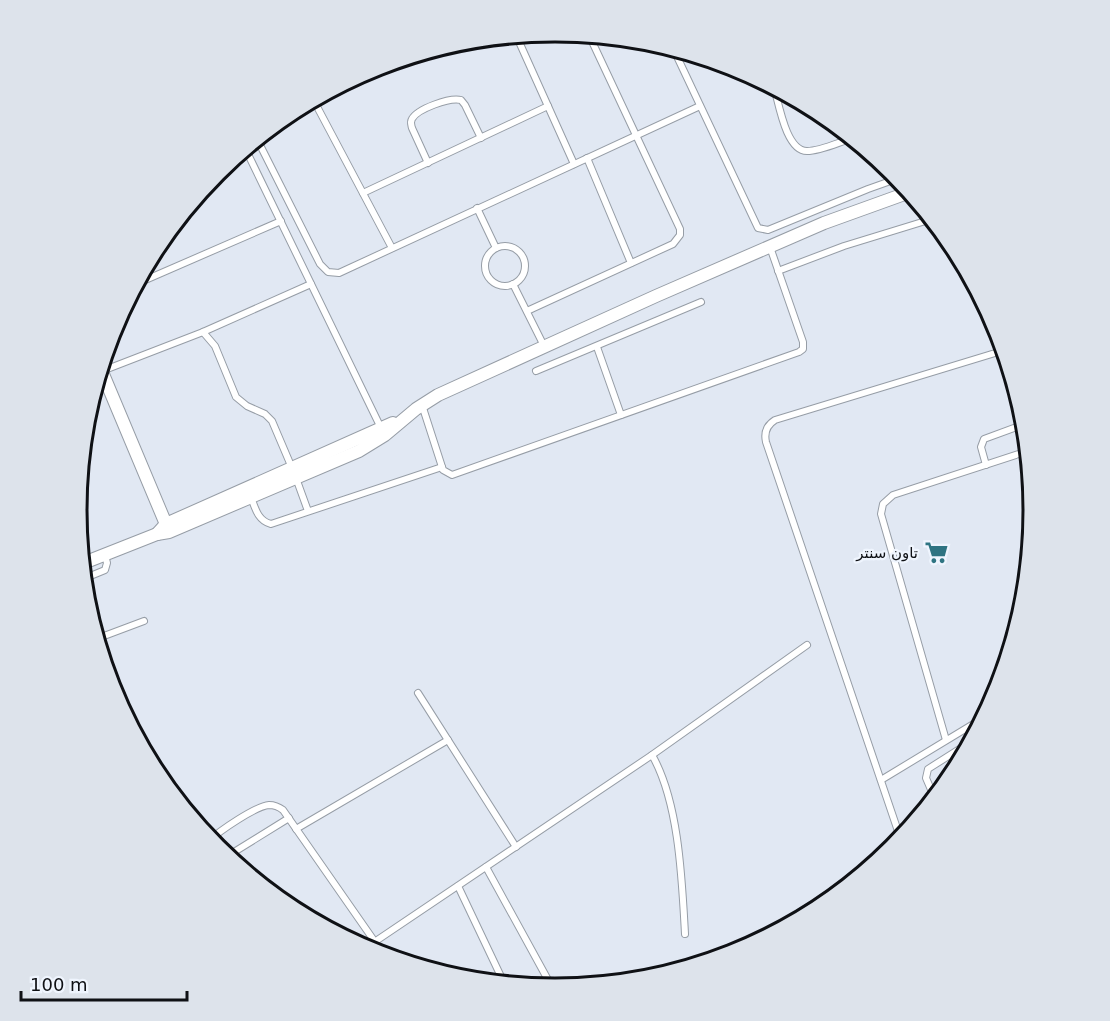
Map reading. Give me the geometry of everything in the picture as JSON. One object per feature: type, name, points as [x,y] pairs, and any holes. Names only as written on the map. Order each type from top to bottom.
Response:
[{"type":"street","points":[[90,561],[294,473],[359,451],[385,435],[399,422],[438,395],[770,247],[849,213],[901,195]]},
{"type":"street","points":[[105,379],[164,530]]},
{"type":"street","points":[[164,530],[251,497],[381,428],[399,422]]},
{"type":"lane","points":[[520,43],[574,164]]},
{"type":"lane","points":[[527,311],[673,244],[680,235],[680,229],[593,44]]},
{"type":"lane","points":[[679,59],[754,223],[760,229],[768,230],[888,182]]},
{"type":"lane","points":[[778,99],[790,140],[799,149],[811,151],[843,141]]},
{"type":"lane","points":[[428,163],[412,128],[416,114],[447,100],[460,100],[465,105],[481,138]]},
{"type":"lane","points":[[363,193],[548,106]]},
{"type":"lane","points":[[261,146],[323,268],[328,272],[339,273],[700,106]]},
{"type":"lane","points":[[317,107],[392,248]]},
{"type":"lane","points":[[249,156],[381,428]]},
{"type":"lane","points":[[587,158],[631,263]]},
{"type":"lane","points":[[477,208],[496,248]]},
{"type":"lane","points":[[148,279],[281,221]]},
{"type":"lane","points":[[778,271],[844,246],[924,221]]},
{"type":"lane","points":[[508,246],[518,250],[521,255],[525,265],[524,271],[513,284],[502,285],[488,277],[486,260],[496,248],[508,246]]},
{"type":"lane","points":[[422,405],[442,466],[448,475],[455,475],[801,351],[804,347],[803,342],[770,247]]},
{"type":"lane","points":[[109,366],[203,332],[311,284]]},
{"type":"lane","points":[[513,284],[544,346]]},
{"type":"lane","points":[[536,371],[701,302]]},
{"type":"lane","points":[[203,332],[214,346],[236,397],[247,406],[265,414],[272,421],[308,512]]},
{"type":"lane","points":[[597,347],[621,415]]},
{"type":"lane","points":[[897,829],[766,442],[766,432],[775,420],[996,353]]},
{"type":"lane","points":[[986,465],[981,447],[984,439],[1015,428]]},
{"type":"lane","points":[[946,741],[881,509],[885,500],[893,495],[1020,455]]},
{"type":"lane","points":[[251,497],[260,518],[271,524],[442,466]]},
{"type":"lane","points":[[92,575],[105,570],[107,563],[105,555]]},
{"type":"lane","points":[[103,636],[144,621]]},
{"type":"lane","points":[[218,835],[256,810],[268,805],[283,810],[375,942],[652,755],[807,645]]},
{"type":"lane","points":[[418,693],[516,847]]},
{"type":"lane","points":[[881,780],[971,726]]},
{"type":"lane","points":[[296,829],[448,740]]},
{"type":"lane","points":[[931,790],[926,778],[928,769],[958,750]]},
{"type":"lane","points":[[652,755],[660,769],[670,800],[685,934]]},
{"type":"lane","points":[[234,852],[289,818]]},
{"type":"lane","points":[[486,867],[548,979]]},
{"type":"lane","points":[[458,886],[501,976]]},
{"type":"place","name":"تاون سنتر","points":[[936,553]]}]
